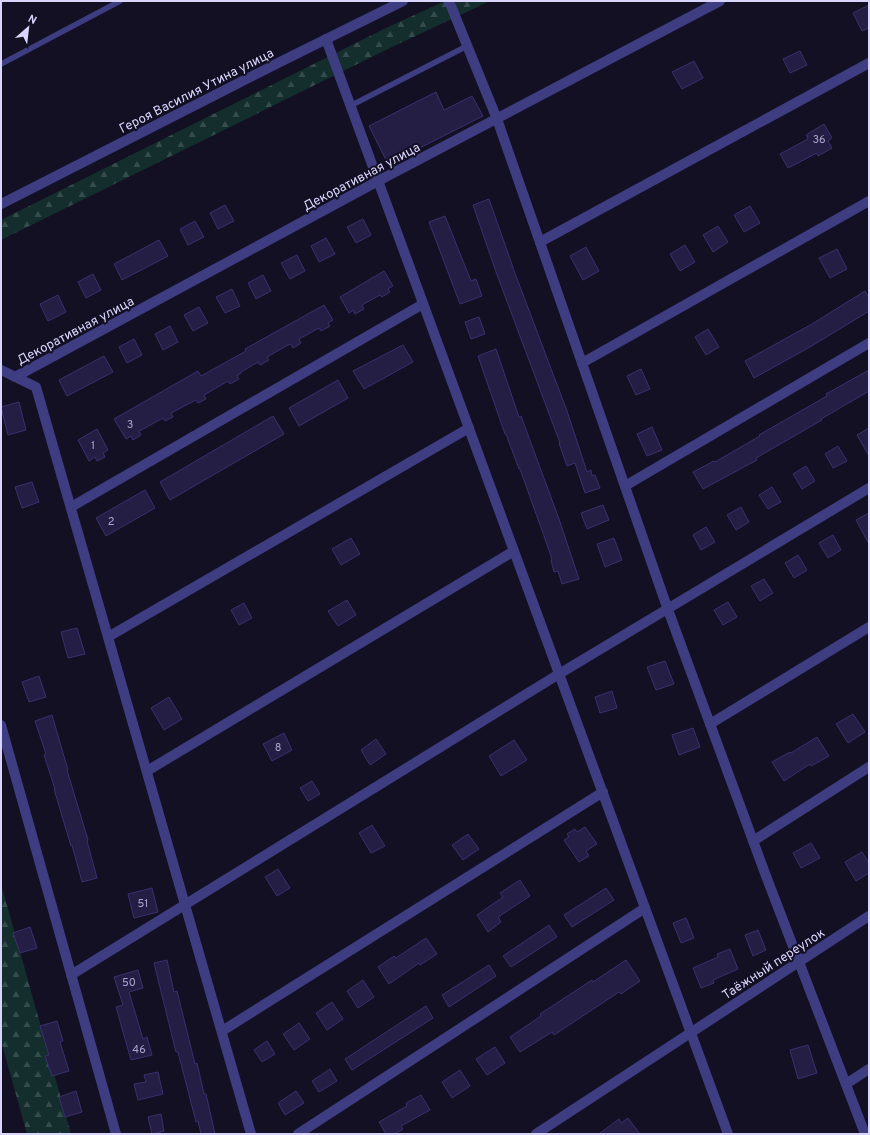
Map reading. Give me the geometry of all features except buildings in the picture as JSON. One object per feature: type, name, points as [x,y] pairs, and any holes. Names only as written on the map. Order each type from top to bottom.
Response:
[{"type":"street","name":"Героя Василия Утина улица","points":[[1,204],[404,1]]},
{"type":"street","points":[[449,1],[497,119],[710,724],[865,1134]]},
{"type":"street","name":"Декоративная улица","points":[[15,377],[378,181],[720,1]]},
{"type":"street","points":[[326,39],[728,1134]]},
{"type":"street","points":[[540,242],[869,63]]},
{"type":"street","points":[[582,363],[869,201]]},
{"type":"street","points":[[71,507],[423,304]]},
{"type":"street","points":[[625,486],[869,343]]},
{"type":"street","points":[[1,370],[36,387],[251,1134]]},
{"type":"street","points":[[108,637],[469,428]]},
{"type":"street","points":[[71,976],[559,674],[869,488]]},
{"type":"street","points":[[147,770],[514,551]]},
{"type":"street","points":[[710,724],[869,627]]},
{"type":"street","points":[[1,725],[116,1134]]},
{"type":"street","points":[[753,841],[869,767]]},
{"type":"street","points":[[222,1031],[602,792]]},
{"type":"street","points":[[298,1134],[645,908]]},
{"type":"street","name":"Таёжный переулок","points":[[536,1134],[869,916]]},
{"type":"street","points":[[846,1084],[869,1069]]},
{"type":"lane","points":[[1,64],[120,1]]},
{"type":"lane","points":[[350,106],[467,46]]},
{"type":"green space","points":[[445,1],[490,1],[392,47],[1,240],[1,220],[388,27]]},
{"type":"green space","points":[[1,884],[71,1134],[27,1134],[1,1041]]}]
